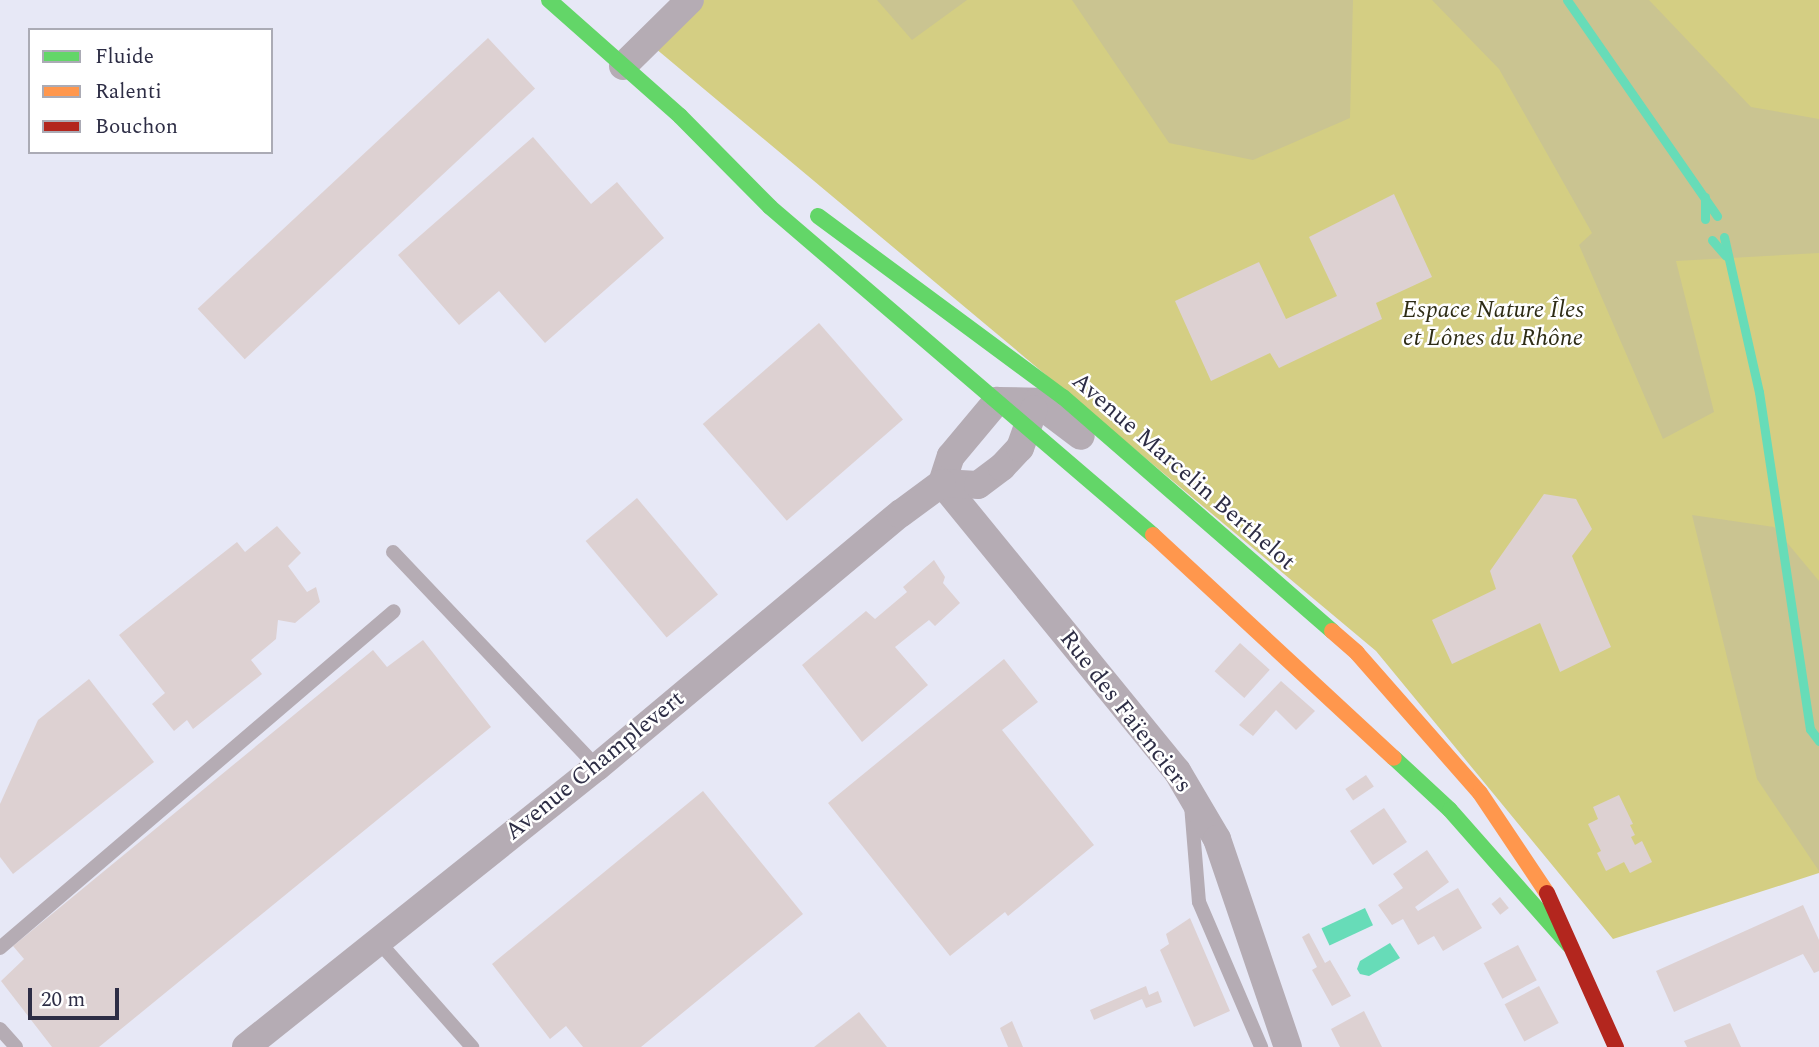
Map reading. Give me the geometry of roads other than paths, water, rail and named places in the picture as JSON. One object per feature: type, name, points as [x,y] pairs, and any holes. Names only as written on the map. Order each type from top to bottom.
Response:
[{"type":"street","points":[[549,0],[680,116],[770,207],[909,323],[996,401],[1032,415],[1065,422],[1146,500],[1241,574],[1284,603],[1308,611]]},
{"type":"street","points":[[623,66],[690,0]]},
{"type":"street","points":[[680,116],[769,181]]},
{"type":"street","name":"Avenue Marcelin Berthelot","points":[[802,205],[1032,373],[1146,500],[1450,810],[1569,945]]},
{"type":"street","points":[[996,401],[951,456],[942,483],[978,485],[1020,449],[1032,415],[1032,373]]},
{"type":"street","name":"Avenue Champlevert","points":[[246,1047],[597,767],[900,514],[942,483]]},
{"type":"street","name":"Rue des Faïenciers","points":[[942,483],[1177,771],[1217,839],[1289,1047]]},
{"type":"street","name":"Avenue Marcelin Berthelot","points":[[1308,611],[1356,653],[1480,793],[1544,886],[1616,1047]]},
{"type":"lane","points":[[393,552],[597,767]]},
{"type":"lane","points":[[0,947],[394,611]]},
{"type":"lane","points":[[1190,793],[1199,902],[1261,1047]]},
{"type":"lane","points":[[378,941],[472,1047]]},
{"type":"lane","points":[[0,1029],[16,1047]]},
{"type":"waterway","points":[[1567,0],[1717,216]]},
{"type":"waterway","points":[[1705,197],[1705,219]]},
{"type":"waterway","points":[[1724,237],[1759,392],[1810,729],[1819,741]]},
{"type":"waterway","points":[[1712,240],[1726,256]]},
{"type":"park label","name":"Espace Nature Îles et Lônes du Rhône","points":[[1493,325]]}]
